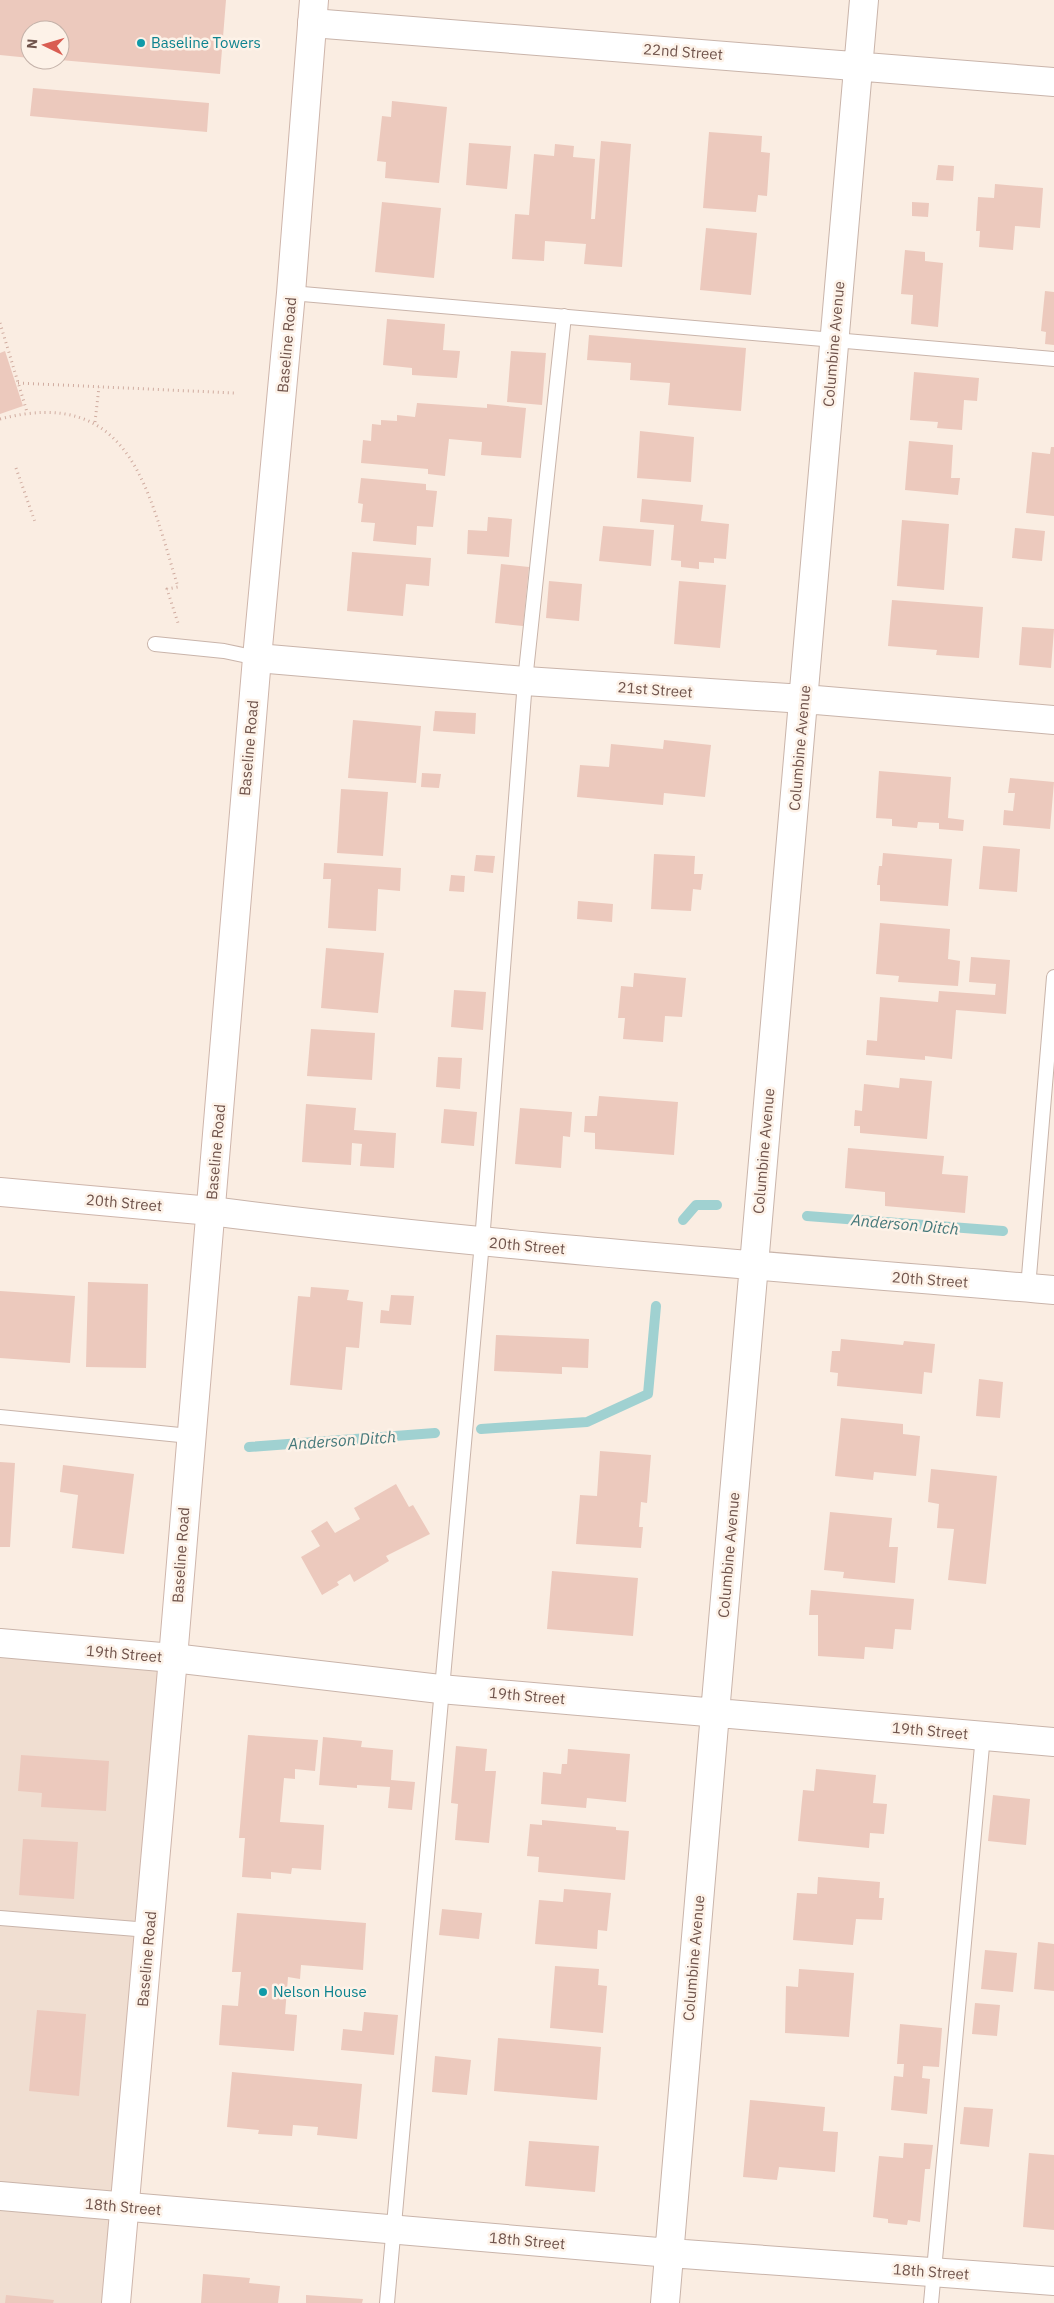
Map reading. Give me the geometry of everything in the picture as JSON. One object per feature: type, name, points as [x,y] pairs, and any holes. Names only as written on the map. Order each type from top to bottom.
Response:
[{"type":"street","name":"Columbine Avenue","points":[[666,2303],[715,1713],[864,0]]},
{"type":"street","name":"22nd Street","points":[[313,12],[858,66],[1054,82]]},
{"type":"street","name":"Baseline Road","points":[[116,2303],[173,1658],[190,1436],[211,1211],[257,658],[292,293],[313,12]]},
{"type":"street","name":"21st Street","points":[[257,658],[525,682],[804,699],[1054,720]]},
{"type":"street","name":"20th Street","points":[[0,1192],[211,1211],[390,1234],[754,1267],[1041,1289]]},
{"type":"street","name":"19th Street","points":[[0,1643],[173,1658],[440,1689],[1054,1742]]},
{"type":"street","name":"18th Street","points":[[0,2196],[670,2253],[1054,2281]]},
{"type":"lane","points":[[292,293],[1054,359]]},
{"type":"lane","points":[[387,2303],[440,1689],[482,1242],[525,682],[564,316]]},
{"type":"lane","points":[[155,644],[224,651],[257,658]]},
{"type":"lane","points":[[1041,1289],[1054,977]]},
{"type":"lane","points":[[0,1417],[190,1436]]},
{"type":"lane","points":[[931,2303],[983,1735]]},
{"type":"lane","points":[[0,1918],[149,1930]]},
{"type":"path","points":[[0,323],[27,412]]},
{"type":"path","points":[[18,383],[234,393]]},
{"type":"path","points":[[95,422],[99,387]]},
{"type":"path","points":[[0,419],[27,412],[56,412],[95,422],[120,442],[136,467],[178,587],[167,589],[179,627]]},
{"type":"path","points":[[16,468],[35,522]]},
{"type":"shaded area","points":[[0,1648],[173,1658],[117,2303],[0,2303]]},
{"type":"building","name":"Baseline Towers","points":[[0,0],[226,0],[220,74],[70,61],[70,20],[20,20],[20,57],[0,55]]},
{"type":"building","points":[[33,88],[209,103],[207,132],[30,116]]},
{"type":"building","points":[[392,101],[447,107],[439,183],[385,178],[386,162],[377,161],[382,116],[391,117]]},
{"type":"building","points":[[709,132],[762,136],[761,152],[770,153],[767,196],[758,195],[756,212],[703,208]]},
{"type":"building","points":[[601,141],[631,144],[622,267],[584,264],[586,244],[545,241],[544,261],[512,259],[515,214],[529,215],[534,154],[554,156],[555,144],[574,146],[573,157],[595,159],[591,219],[595,219]]},
{"type":"building","points":[[469,143],[511,146],[507,189],[466,185]]},
{"type":"building","points":[[938,165],[954,166],[953,181],[936,180]]},
{"type":"building","points":[[995,184],[1043,188],[1040,228],[1015,226],[1013,250],[979,247],[980,231],[976,231],[978,197],[994,198]]},
{"type":"building","points":[[382,202],[441,208],[434,278],[375,272]]},
{"type":"building","points":[[912,202],[929,203],[928,217],[912,216]]},
{"type":"building","points":[[706,228],[757,233],[751,295],[700,290]]},
{"type":"building","points":[[905,250],[925,252],[925,261],[943,263],[938,327],[911,324],[913,295],[901,294]]},
{"type":"building","points":[[1045,291],[1054,292],[1054,345],[1045,344],[1046,332],[1041,331]]},
{"type":"building","points":[[387,319],[445,324],[443,350],[460,351],[457,378],[412,375],[412,368],[383,365]]},
{"type":"building","points":[[589,335],[746,348],[741,411],[668,405],[670,383],[630,380],[631,363],[587,360]]},
{"type":"building","points":[[5,351],[23,406],[0,414],[0,353]]},
{"type":"building","points":[[511,351],[546,353],[542,405],[507,402]]},
{"type":"building","points":[[914,372],[979,378],[977,401],[964,400],[962,430],[937,428],[938,422],[910,420]]},
{"type":"building","points":[[417,403],[487,408],[487,404],[526,408],[521,458],[481,455],[482,442],[449,439],[445,476],[428,474],[428,469],[361,463],[363,440],[371,441],[372,424],[381,425],[381,420],[397,421],[397,415],[415,417]]},
{"type":"building","points":[[640,431],[694,437],[691,482],[637,478]]},
{"type":"building","points":[[909,441],[953,445],[951,478],[960,478],[958,495],[905,490]]},
{"type":"building","points":[[1051,447],[1054,447],[1054,516],[1026,513],[1032,452],[1050,454]]},
{"type":"building","points":[[361,478],[426,484],[426,490],[437,491],[433,527],[417,526],[416,545],[373,541],[375,523],[361,522],[363,504],[358,503]]},
{"type":"building","points":[[642,499],[703,505],[701,521],[729,524],[726,559],[714,558],[714,563],[699,562],[699,569],[681,567],[681,561],[671,560],[674,525],[640,522]]},
{"type":"building","points":[[488,517],[512,519],[509,557],[467,554],[468,530],[487,531]]},
{"type":"building","points":[[902,520],[949,524],[944,590],[897,586]]},
{"type":"building","points":[[603,526],[654,530],[651,566],[599,561]]},
{"type":"building","points":[[1015,528],[1045,531],[1042,561],[1012,558]]},
{"type":"building","points":[[352,552],[431,558],[429,586],[406,584],[403,616],[347,611]]},
{"type":"building","points":[[501,564],[529,567],[523,626],[495,623]]},
{"type":"building","points":[[549,581],[582,584],[579,621],[546,618]]},
{"type":"building","points":[[679,581],[726,585],[720,648],[674,644]]},
{"type":"building","points":[[892,600],[983,607],[979,658],[936,655],[937,650],[888,646]]},
{"type":"building","points":[[1022,627],[1054,629],[1051,668],[1019,665]]},
{"type":"building","points":[[435,711],[476,713],[475,734],[433,731]]},
{"type":"building","points":[[353,720],[421,726],[416,783],[348,778]]},
{"type":"building","points":[[664,740],[711,745],[705,797],[664,793],[663,805],[577,797],[580,765],[609,767],[611,744],[663,749]]},
{"type":"building","points":[[879,771],[951,777],[948,818],[964,820],[963,831],[939,829],[939,823],[918,822],[917,828],[892,826],[892,819],[876,818]]},
{"type":"building","points":[[422,773],[441,774],[439,788],[421,787]]},
{"type":"building","points":[[1010,778],[1054,782],[1050,829],[1003,825],[1004,810],[1013,811],[1015,793],[1008,793]]},
{"type":"building","points":[[341,789],[388,792],[383,856],[337,853]]},
{"type":"building","points":[[983,846],[1020,849],[1017,892],[979,889]]},
{"type":"building","points":[[883,853],[952,859],[948,906],[880,901],[880,885],[877,885],[879,866],[882,866]]},
{"type":"building","points":[[654,854],[695,856],[694,874],[703,874],[701,890],[693,889],[691,911],[651,909]]},
{"type":"building","points":[[476,855],[495,856],[493,873],[474,871]]},
{"type":"building","points":[[324,863],[401,868],[400,891],[378,889],[376,931],[328,928],[331,879],[323,879]]},
{"type":"building","points":[[451,875],[465,876],[464,892],[449,891]]},
{"type":"building","points":[[578,901],[613,904],[612,922],[577,919]]},
{"type":"building","points":[[880,923],[950,929],[948,959],[960,961],[958,986],[898,982],[899,976],[876,974]]},
{"type":"building","points":[[326,948],[384,953],[378,1013],[321,1008]]},
{"type":"building","points":[[971,957],[1010,960],[1006,1014],[956,1010],[952,1059],[925,1056],[925,1060],[866,1055],[867,1040],[877,1041],[880,997],[938,1002],[939,991],[995,995],[996,984],[969,982]]},
{"type":"building","points":[[634,973],[686,978],[682,1017],[665,1016],[663,1042],[623,1039],[625,1018],[618,1018],[621,986],[633,987]]},
{"type":"building","points":[[454,990],[486,992],[483,1030],[451,1027]]},
{"type":"building","points":[[311,1029],[375,1033],[372,1080],[307,1076]]},
{"type":"building","points":[[438,1057],[462,1058],[460,1089],[436,1087]]},
{"type":"building","points":[[900,1078],[932,1081],[927,1139],[860,1133],[860,1126],[854,1126],[855,1110],[862,1111],[864,1084],[899,1088]]},
{"type":"building","points":[[599,1096],[678,1102],[674,1155],[595,1149],[595,1133],[584,1132],[585,1116],[597,1116]]},
{"type":"building","points":[[306,1104],[356,1108],[354,1130],[396,1133],[394,1168],[360,1166],[362,1144],[352,1143],[351,1165],[302,1162]]},
{"type":"building","points":[[520,1108],[572,1112],[570,1137],[563,1136],[561,1168],[515,1164]]},
{"type":"building","points":[[444,1109],[477,1112],[474,1146],[441,1143]]},
{"type":"building","points":[[848,1148],[944,1156],[942,1174],[968,1176],[965,1213],[885,1206],[885,1192],[845,1188]]},
{"type":"building","points":[[88,1282],[148,1284],[146,1368],[86,1367]]},
{"type":"building","points":[[311,1287],[349,1290],[347,1300],[363,1302],[359,1348],[346,1347],[342,1390],[290,1385],[298,1296],[310,1297]]},
{"type":"building","points":[[0,1291],[75,1296],[70,1363],[0,1358]]},
{"type":"building","points":[[391,1295],[414,1296],[411,1325],[380,1323],[381,1310],[389,1311]]},
{"type":"building","points":[[496,1335],[589,1339],[588,1368],[562,1367],[562,1374],[494,1371]]},
{"type":"building","points":[[841,1339],[903,1345],[904,1341],[935,1344],[932,1373],[924,1372],[922,1394],[837,1386],[838,1373],[830,1372],[832,1351],[840,1351]]},
{"type":"building","points":[[979,1379],[1003,1382],[1000,1418],[976,1416]]},
{"type":"building","points":[[841,1418],[903,1424],[903,1434],[920,1436],[916,1476],[874,1472],[873,1480],[835,1476]]},
{"type":"building","points":[[600,1451],[651,1455],[647,1503],[641,1502],[639,1527],[643,1527],[641,1548],[576,1544],[580,1495],[597,1496]]},
{"type":"building","points":[[0,1462],[15,1463],[10,1547],[0,1547]]},
{"type":"building","points":[[63,1465],[134,1474],[124,1554],[72,1548],[78,1495],[60,1492]]},
{"type":"building","points":[[931,1469],[997,1476],[986,1584],[948,1580],[954,1529],[937,1528],[939,1504],[928,1502]]},
{"type":"building","points":[[396,1484],[409,1507],[413,1505],[430,1534],[386,1556],[389,1561],[354,1582],[350,1574],[337,1582],[339,1585],[322,1595],[301,1557],[320,1546],[311,1531],[327,1521],[335,1533],[360,1519],[354,1508]]},
{"type":"building","points":[[830,1512],[892,1518],[889,1547],[898,1547],[895,1583],[843,1578],[844,1572],[824,1570]]},
{"type":"building","points":[[552,1571],[638,1578],[633,1636],[547,1629]]},
{"type":"building","points":[[811,1590],[914,1599],[911,1630],[895,1629],[893,1649],[865,1647],[864,1659],[818,1656],[818,1615],[809,1615]]},
{"type":"building","points":[[248,1735],[318,1740],[315,1771],[295,1769],[295,1779],[284,1778],[280,1822],[324,1825],[321,1870],[292,1868],[291,1874],[271,1872],[271,1879],[242,1877],[245,1838],[239,1838]]},
{"type":"building","points":[[323,1737],[362,1741],[361,1747],[393,1750],[391,1780],[415,1782],[412,1810],[388,1808],[390,1787],[357,1785],[357,1788],[319,1785]]},
{"type":"building","points":[[456,1746],[487,1749],[485,1771],[496,1771],[489,1843],[455,1840],[458,1804],[451,1803]]},
{"type":"building","points":[[568,1749],[630,1754],[626,1802],[587,1798],[586,1808],[541,1804],[543,1772],[561,1774],[562,1764],[567,1764]]},
{"type":"building","points":[[21,1755],[109,1761],[106,1811],[41,1807],[42,1793],[18,1791]]},
{"type":"building","points":[[816,1769],[876,1775],[873,1803],[887,1804],[884,1834],[870,1833],[869,1848],[798,1841],[803,1790],[814,1791]]},
{"type":"building","points":[[993,1795],[1030,1799],[1026,1845],[988,1841]]},
{"type":"building","points":[[542,1820],[616,1827],[616,1830],[629,1831],[625,1880],[538,1872],[539,1857],[527,1856],[530,1824],[542,1825]]},
{"type":"building","points":[[23,1839],[78,1842],[74,1899],[19,1895]]},
{"type":"building","points":[[818,1877],[880,1882],[879,1898],[884,1898],[882,1920],[856,1919],[853,1945],[793,1940],[797,1893],[817,1894]]},
{"type":"building","points":[[564,1889],[611,1893],[607,1931],[598,1930],[597,1949],[535,1944],[539,1900],[563,1902]]},
{"type":"building","points":[[442,1909],[482,1913],[479,1939],[439,1935]]},
{"type":"building","name":"Nelson House","points":[[237,1913],[366,1923],[363,1970],[301,1965],[300,1979],[288,1977],[285,2014],[297,2015],[294,2051],[219,2045],[222,2005],[238,2006],[241,1972],[232,1972]]},
{"type":"building","points":[[1038,1942],[1054,1944],[1054,1991],[1034,1989]]},
{"type":"building","points":[[985,1950],[1017,1953],[1013,1992],[981,1989]]},
{"type":"building","points":[[555,1966],[599,1969],[598,1985],[607,1986],[603,2033],[550,2028]]},
{"type":"building","points":[[799,1969],[854,1973],[849,2037],[785,2033],[786,1986],[798,1987]]},
{"type":"building","points":[[975,2003],[1000,2005],[997,2036],[972,2034]]},
{"type":"building","points":[[37,2010],[86,2014],[79,2096],[29,2091]]},
{"type":"building","points":[[364,2012],[398,2015],[394,2055],[341,2050],[343,2029],[362,2031]]},
{"type":"building","points":[[900,2024],[942,2028],[939,2067],[923,2066],[922,2078],[930,2079],[927,2114],[891,2110],[894,2076],[903,2077],[904,2064],[897,2064]]},
{"type":"building","points":[[498,2038],[601,2047],[597,2100],[494,2091]]},
{"type":"building","points":[[435,2056],[471,2060],[467,2095],[432,2092]]},
{"type":"building","points":[[232,2072],[362,2084],[357,2139],[317,2135],[318,2127],[293,2125],[292,2136],[258,2134],[259,2130],[227,2127]]},
{"type":"building","points":[[750,2100],[825,2107],[823,2131],[838,2132],[835,2172],[779,2167],[777,2180],[743,2177]]},
{"type":"building","points":[[964,2107],[993,2109],[989,2147],[960,2144]]},
{"type":"building","points":[[529,2141],[599,2146],[595,2192],[525,2186]]},
{"type":"building","points":[[904,2143],[933,2145],[930,2169],[925,2169],[920,2222],[908,2220],[907,2225],[888,2223],[888,2219],[873,2217],[879,2156],[903,2158]]},
{"type":"building","points":[[1029,2153],[1054,2155],[1054,2230],[1023,2227]]},
{"type":"building","points":[[203,2274],[250,2278],[249,2283],[280,2286],[278,2303],[201,2303]]},
{"type":"building","points":[[6,2295],[54,2300],[53,2303],[5,2303]]},
{"type":"building","points":[[306,2295],[363,2299],[362,2303],[306,2303]]},
{"type":"waterway","name":"Anderson Ditch","points":[[683,1220],[696,1205],[717,1205]]},
{"type":"waterway","name":"Anderson Ditch","points":[[807,1216],[1003,1231]]},
{"type":"waterway","name":"Anderson Ditch","points":[[481,1429],[587,1422],[648,1394],[656,1306]]},
{"type":"waterway","name":"Anderson Ditch","points":[[249,1447],[435,1433]]},
{"type":"place","name":"Baseline Towers","points":[[141,43]]},
{"type":"place","name":"Nelson House","points":[[263,1992]]}]
